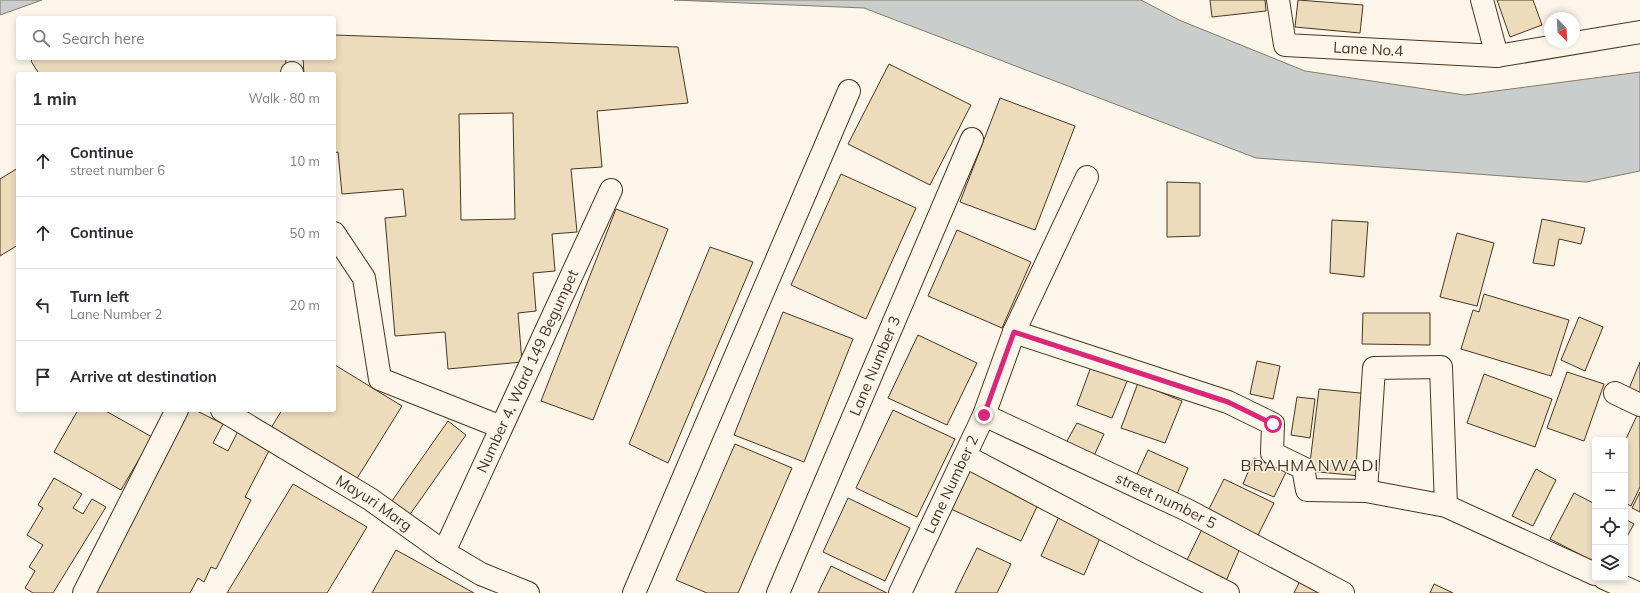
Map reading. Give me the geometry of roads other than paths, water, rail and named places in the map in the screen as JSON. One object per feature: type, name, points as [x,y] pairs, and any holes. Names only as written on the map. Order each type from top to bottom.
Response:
[{"type":"street","name":"Lane No.4","points":[[1278,0],[1285,45],[1497,56]]},
{"type":"street","points":[[1482,0],[1497,56],[1640,32]]},
{"type":"street","points":[[634,593],[849,91]]},
{"type":"street","name":"Lane Number 3","points":[[778,593],[972,139]]},
{"type":"street","name":"Lane Number 2","points":[[908,590],[984,415],[1014,332],[1087,177]]},
{"type":"street","name":"Number 4, Ward 149 Begumpet","points":[[444,552],[611,190]]},
{"type":"street","points":[[336,236],[364,278],[380,379],[501,428]]},
{"type":"street","points":[[1014,332],[1228,402],[1273,424],[1272,453],[1304,468],[1307,490],[1366,491],[1446,506],[1592,573]]},
{"type":"street","points":[[1366,491],[1374,368],[1441,367],[1446,506]]},
{"type":"street","points":[[1615,393],[1640,405]]},
{"type":"street","points":[[84,593],[176,412]]},
{"type":"street","name":"Mayuri Marg","points":[[225,412],[370,499],[444,552],[482,574],[528,593]]},
{"type":"street","name":"street number 5","points":[[984,415],[1187,510],[1344,593]]},
{"type":"street","points":[[965,456],[1153,556],[1228,593]]},
{"type":"street","points":[[1611,581],[1638,593]]},
{"type":"district","name":"BRAHMANWADI","points":[[1310,465]]}]
